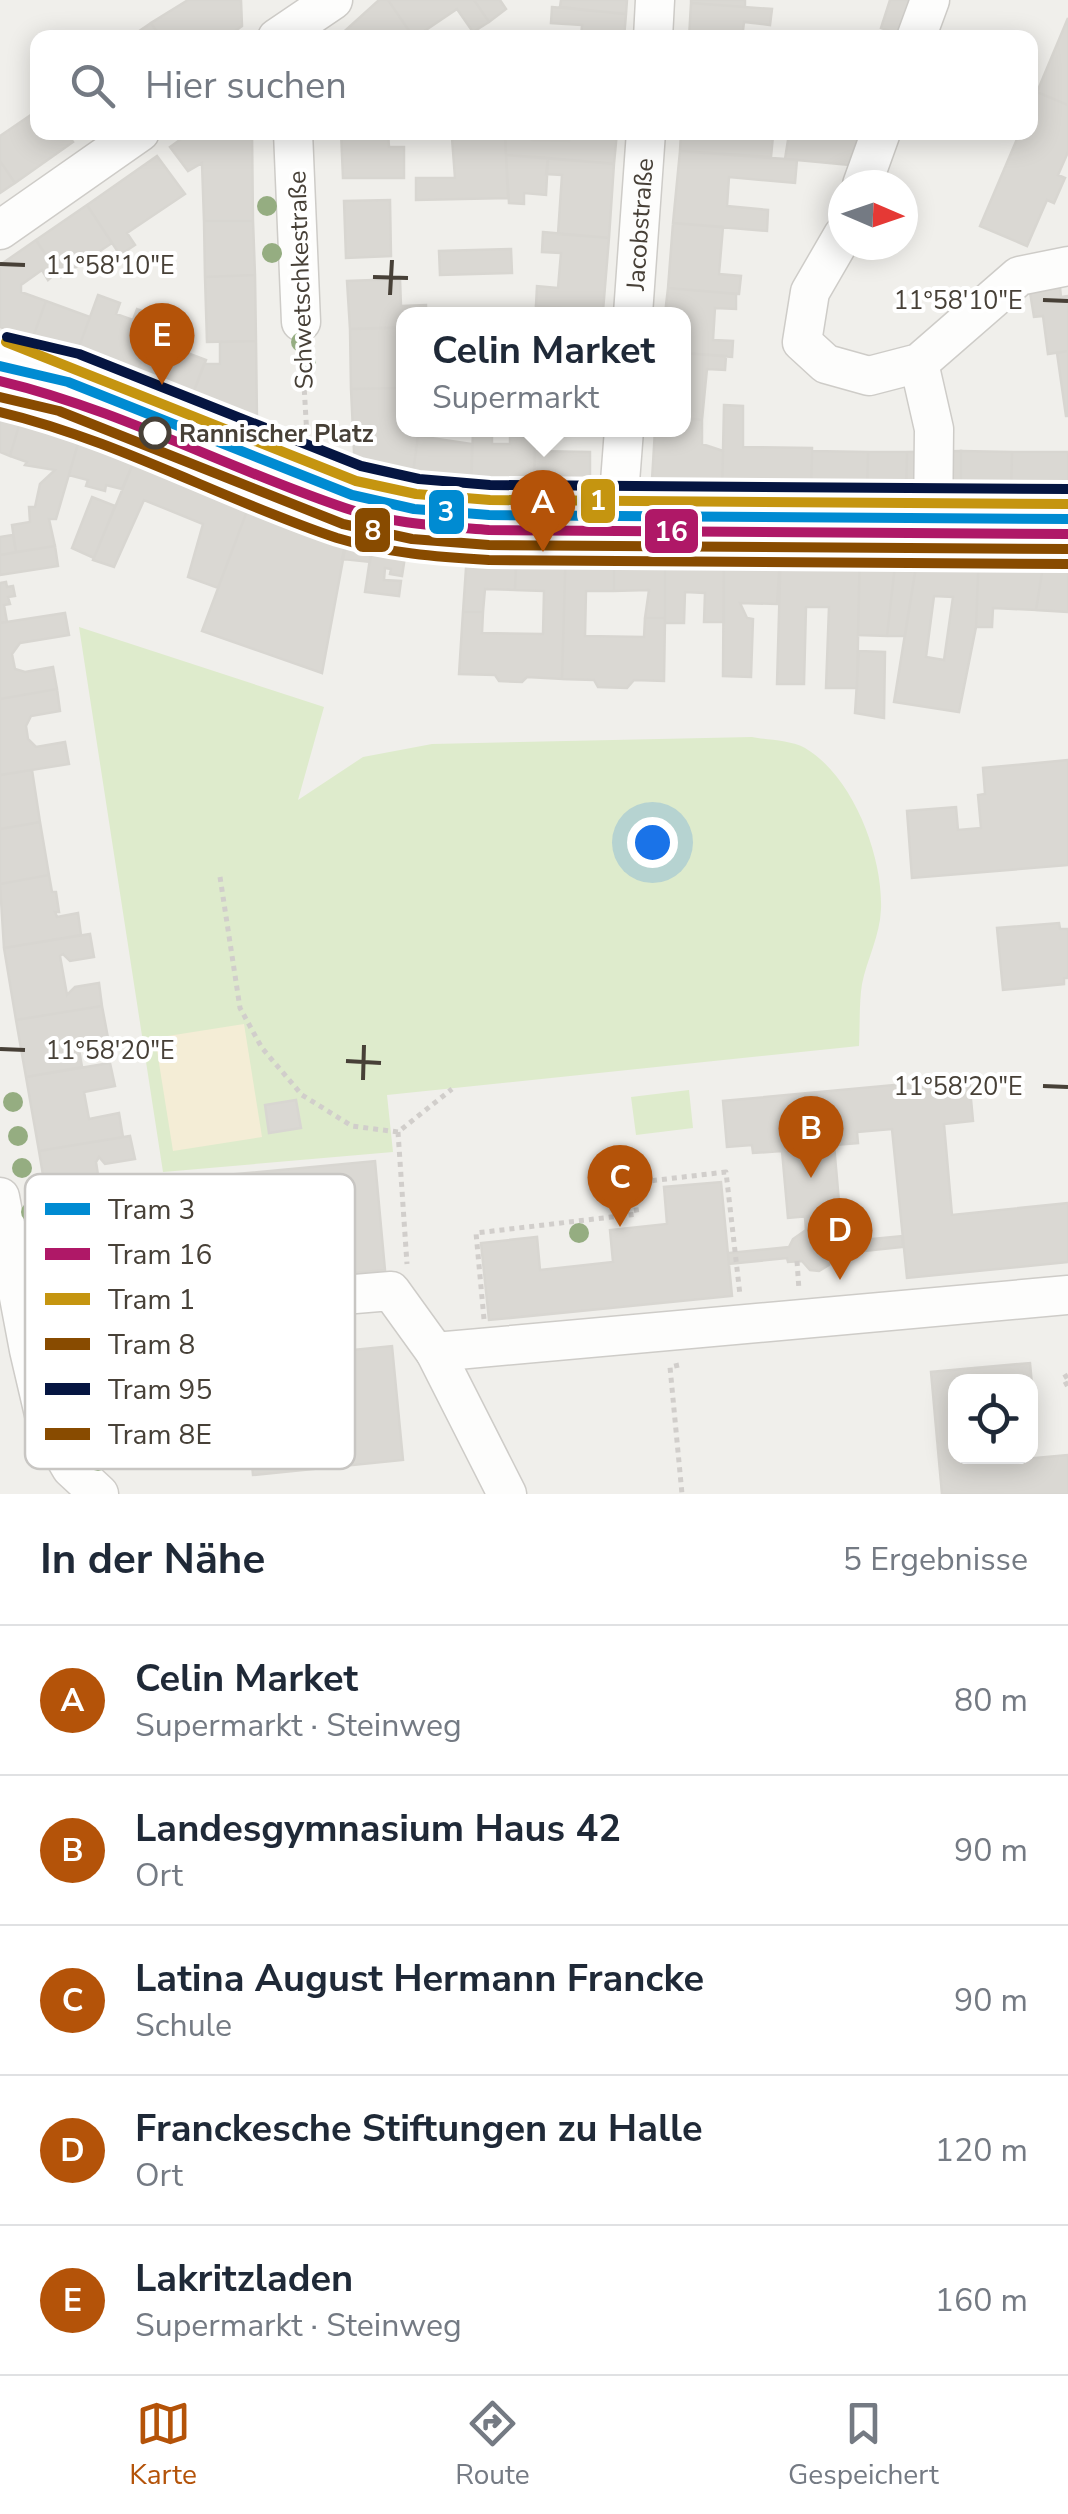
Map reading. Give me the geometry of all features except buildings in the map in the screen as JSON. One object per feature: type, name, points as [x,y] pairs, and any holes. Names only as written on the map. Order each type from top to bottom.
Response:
[{"type":"street","points":[[286,26],[333,0]]},
{"type":"street","points":[[653,30],[655,0]]},
{"type":"street","points":[[919,30],[930,0]]},
{"type":"street","points":[[0,230],[129,140]]},
{"type":"street","name":"Schwetschkestraße","points":[[294,140],[300,322]]},
{"type":"street","name":"Jacobstraße","points":[[633,307],[645,140]]},
{"type":"street","points":[[867,170],[878,140]]},
{"type":"street","points":[[829,260],[810,292],[802,342],[826,364],[869,376],[919,363],[1020,276],[1068,266]]},
{"type":"street","points":[[919,363],[934,429],[933,525]]},
{"type":"street","points":[[0,368],[378,510],[474,520],[1068,527]]},
{"type":"street","points":[[618,521],[624,437]]},
{"type":"street","points":[[0,1197],[25,1329]]},
{"type":"street","points":[[355,1294],[391,1291],[435,1352],[507,1494]]},
{"type":"street","points":[[435,1352],[1068,1295]]},
{"type":"street","points":[[72,1469],[99,1494]]},
{"type":"path","name":"Schwetschkestraße","points":[[300,322],[309,487]]},
{"type":"path","points":[[220,877],[240,1008],[262,1048],[302,1095],[352,1126],[398,1132],[452,1088]]},
{"type":"path","points":[[398,1132],[412,1319]]},
{"type":"path","points":[[487,1347],[476,1233],[637,1214],[632,1183],[726,1172],[742,1312]]},
{"type":"path","points":[[682,1494],[670,1367],[686,1363]]},
{"type":"path","points":[[1068,1375],[1062,1378],[1068,1387]]},
{"type":"green space","points":[[79,627],[324,707],[298,800],[363,757],[432,744],[752,737],[805,748],[822,761],[851,797],[877,865],[881,909],[862,984],[859,1046],[387,1095],[393,1152],[163,1172]]},
{"type":"green space","points":[[689,1090],[693,1128],[636,1135],[631,1097]]},
{"type":"sand","points":[[244,1024],[262,1137],[173,1151],[155,1038]]},
{"type":"tram line","name":"95","points":[[7,337],[79,354],[361,466],[419,479],[490,485],[1068,489]]},
{"type":"tram line","name":"1","points":[[6,342],[356,481],[416,494],[490,500],[1068,504]]},
{"type":"tram line","name":"3","points":[[0,366],[68,382],[352,495],[414,509],[489,515],[1068,519]]},
{"type":"tram line","name":"16","points":[[0,381],[88,408],[302,493],[398,521],[489,530],[1068,534]]},
{"type":"tram line","name":"8","points":[[0,397],[59,411],[343,524],[412,539],[489,545],[1068,549]]},
{"type":"tram line","name":"8E","points":[[0,412],[86,438],[337,538],[412,554],[489,560],[1068,564]]},
{"type":"place","name":"Lakritzladen","points":[[162,385]]},
{"type":"place","name":"Rannischer Platz","points":[[155,433]]},
{"type":"place","name":"Celin Market","points":[[543,552]]},
{"type":"place","name":"Landesgymnasium Haus 42","points":[[811,1178]]},
{"type":"place","name":"Latina August Hermann Francke","points":[[620,1227]]},
{"type":"place","name":"Franckesche Stiftungen zu Halle","points":[[840,1280]]}]
